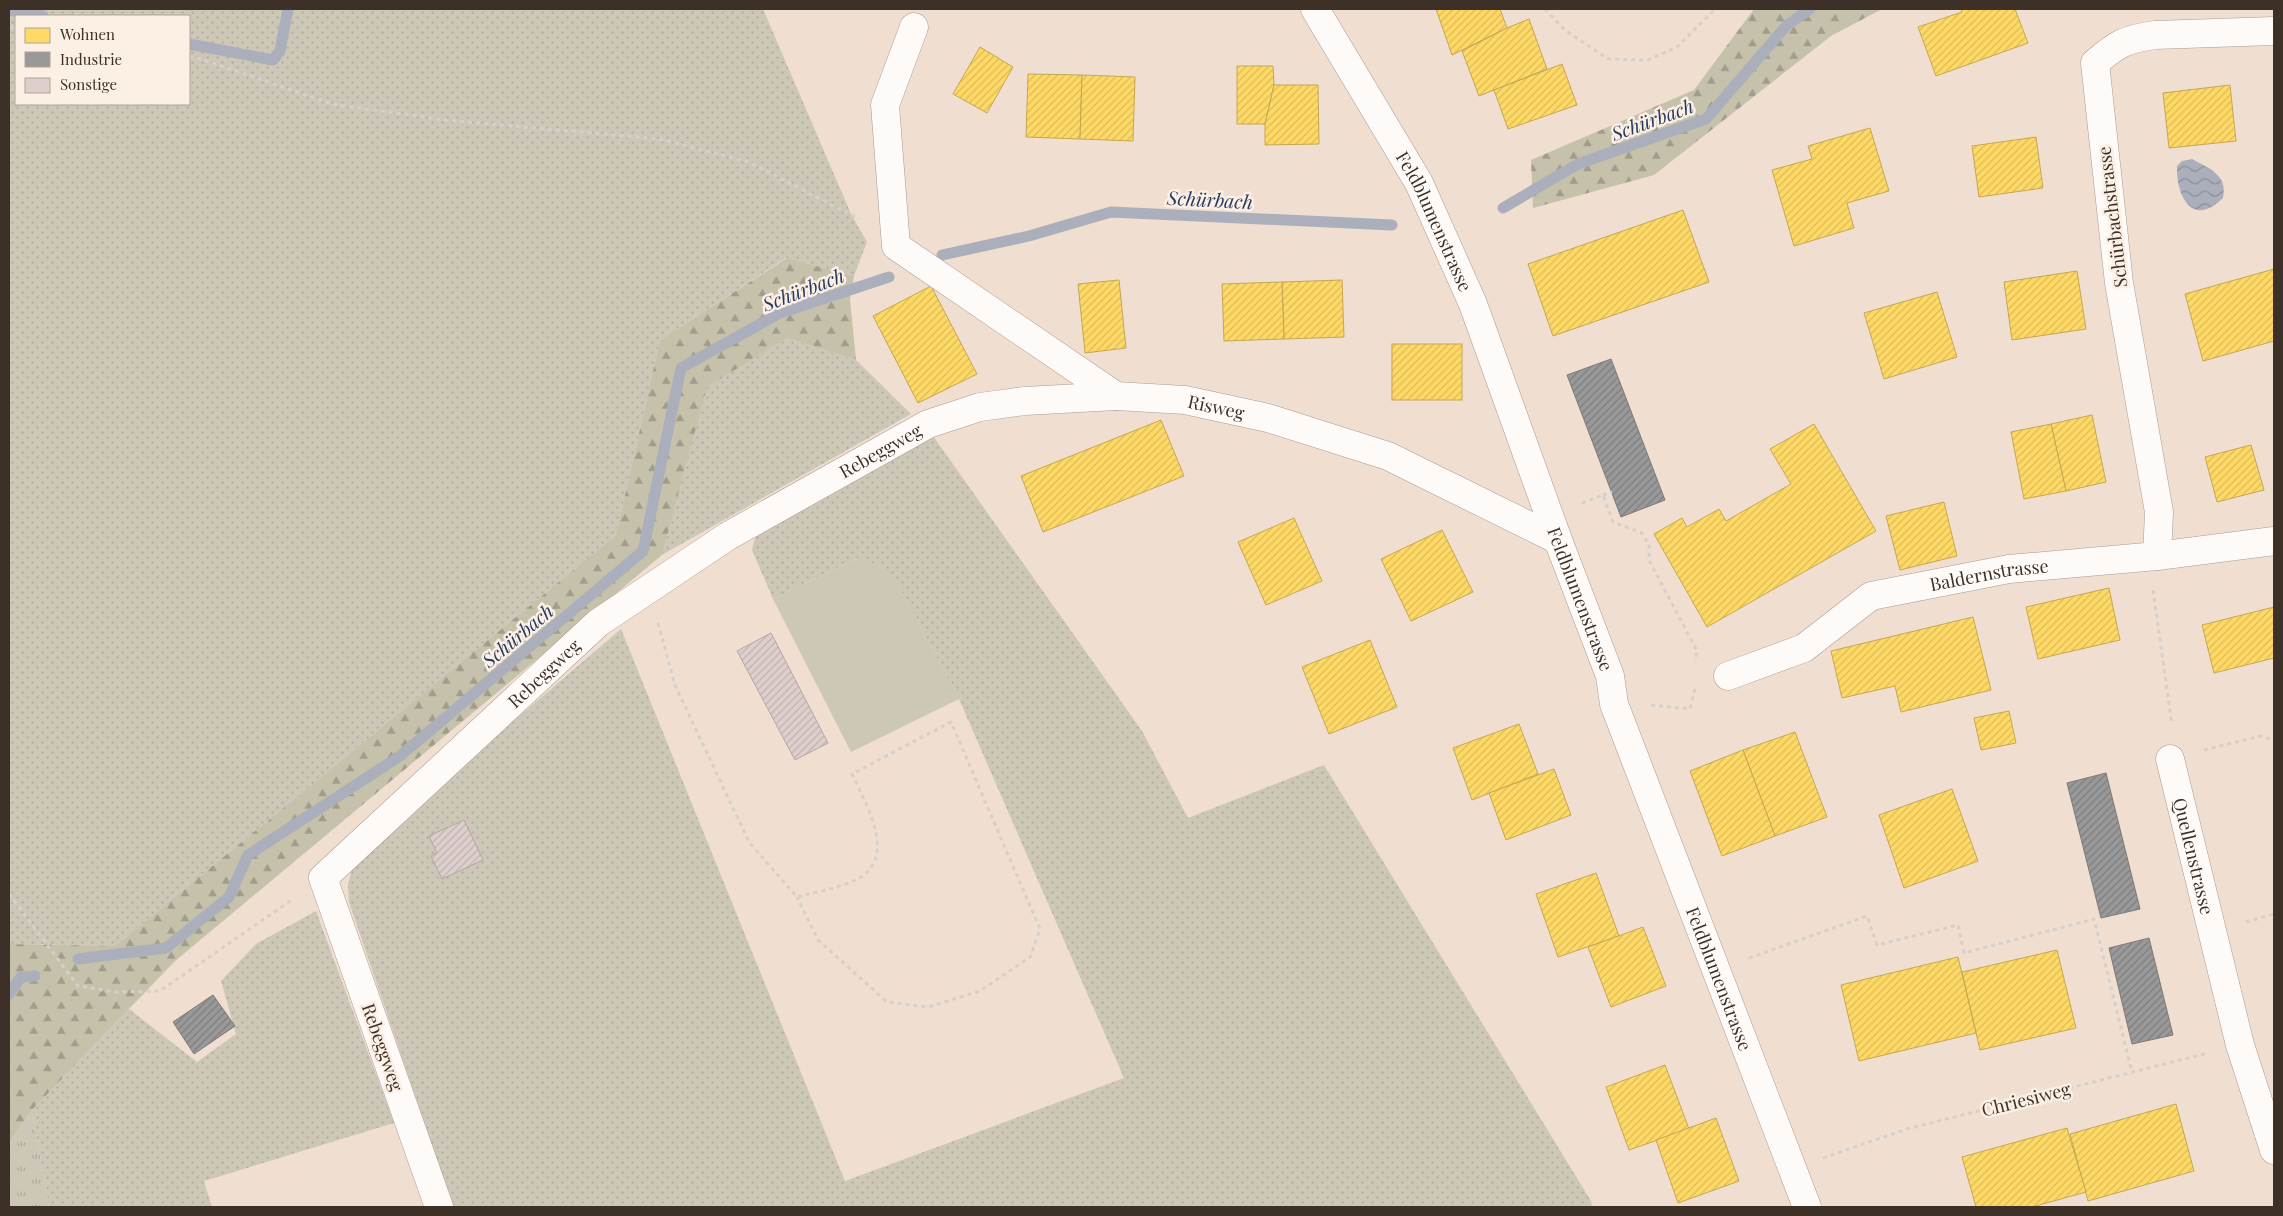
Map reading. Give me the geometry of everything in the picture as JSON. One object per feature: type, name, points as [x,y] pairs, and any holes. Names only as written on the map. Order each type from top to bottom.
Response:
[{"type":"street","name":"Feldblumenstrasse","points":[[1315,9],[1419,183],[1473,304],[1558,540],[1610,676],[1614,704],[1806,1207]]},
{"type":"street","points":[[914,27],[885,105],[896,246],[1116,396]]},
{"type":"street","name":"Schürbachstrasse","points":[[2157,556],[2159,512],[2119,283],[2095,63],[2116,45],[2136,38],[2154,35],[2274,31]]},
{"type":"street","name":"Risweg","points":[[1116,396],[1185,400],[1268,418],[1388,456],[1558,540]]},
{"type":"street","name":"Rebeggweg","points":[[439,1207],[323,878],[598,623],[728,536],[928,424],[980,407],[1025,401],[1116,396]]},
{"type":"street","name":"Baldernstrasse","points":[[1728,676],[1804,648],[1871,596],[2009,569],[2157,556],[2274,541]]},
{"type":"street","name":"Quellenstrasse","points":[[2170,759],[2240,1045],[2274,1150]]},
{"type":"path","points":[[1545,9],[1565,30],[1608,58],[1648,60],[1677,47],[1715,9]]},
{"type":"path","points":[[190,57],[201,58],[332,104],[445,120],[660,139],[749,162],[851,214],[896,246]]},
{"type":"path","points":[[1580,504],[1612,492]]},
{"type":"path","points":[[1603,495],[1613,522],[1642,533],[1649,545],[1649,560],[1697,651],[1694,666],[1700,672],[1728,676]]},
{"type":"path","points":[[2157,556],[2150,575],[2172,718],[2170,759],[2261,736],[2274,741]]},
{"type":"path","points":[[648,589],[675,685],[749,842],[797,897],[818,940],[888,1002],[928,1008],[980,990],[1030,957],[1040,929],[951,722],[852,774],[874,819],[878,851],[872,868],[854,881],[797,897]]},
{"type":"path","points":[[1646,704],[1690,709],[1700,672]]},
{"type":"path","points":[[9,894],[78,986],[115,992],[160,990],[323,878]]},
{"type":"path","points":[[1741,961],[1867,916],[1877,945],[1958,925],[1964,953],[2094,919],[2132,1072]]},
{"type":"path","name":"Chriesiweg","points":[[1814,1161],[1907,1128],[2240,1045]]},
{"type":"green space","points":[[9,9],[763,9],[851,214],[867,242],[854,276],[786,258],[660,340],[616,535],[115,946],[9,944]]},
{"type":"green space","points":[[1754,9],[1882,9],[1831,36],[1654,175],[1533,208],[1531,160],[1694,90]]},
{"type":"green space","points":[[787,258],[854,276],[850,299],[856,360],[787,338],[707,387],[662,555],[175,961],[32,1110],[9,1143],[9,944],[115,946],[616,535],[660,340]]},
{"type":"green space","points":[[787,338],[856,360],[911,414],[662,555],[706,387]]},
{"type":"green space","points":[[933,436],[1142,731],[1188,818],[1324,765],[1591,1201],[1592,1207],[453,1207],[349,902],[348,885],[352,867],[469,759],[621,629],[845,1181],[1124,1078],[959,699],[897,583],[858,558],[773,599],[752,550],[757,530]]},
{"type":"green space","points":[[858,558],[878,565],[897,583],[959,699],[851,752],[773,599]]},
{"type":"green space","points":[[316,911],[394,1123],[204,1181],[212,1207],[49,1207],[32,1110],[129,1009],[197,1062],[236,1034],[221,981],[256,944]]},
{"type":"green space","points":[[32,1110],[49,1207],[9,1207],[9,1143]]},
{"type":"water","points":[[2192,159],[2216,174],[2223,184],[2223,198],[2212,207],[2203,210],[2195,209],[2188,205],[2183,198],[2177,178],[2177,166],[2182,161]]},
{"type":"building: Wohnen","points":[[1436,9],[1500,9],[1507,28],[1452,55]]},
{"type":"building: Wohnen","points":[[1961,9],[2015,9],[2028,43],[1936,76],[1918,27],[1962,12]]},
{"type":"building: Wohnen","points":[[1529,19],[1547,69],[1479,96],[1462,51]]},
{"type":"building: Wohnen","points":[[980,47],[1013,67],[987,113],[953,94]]},
{"type":"building: Wohnen","points":[[1562,64],[1577,105],[1508,129],[1494,90]]},
{"type":"building: Wohnen","points":[[1237,66],[1273,66],[1274,85],[1265,124],[1237,124]]},
{"type":"building: Wohnen","points":[[1028,74],[1082,75],[1080,139],[1026,137]]},
{"type":"building: Wohnen","points":[[1082,75],[1135,77],[1133,141],[1080,139]]},
{"type":"building: Wohnen","points":[[1274,85],[1318,85],[1319,144],[1265,145],[1265,124]]},
{"type":"building: Wohnen","points":[[2230,85],[2236,141],[2169,148],[2163,93]]},
{"type":"building: Wohnen","points":[[1870,128],[1889,191],[1847,203],[1854,228],[1794,246],[1772,170],[1812,159],[1808,146]]},
{"type":"building: Wohnen","points":[[2036,137],[2043,188],[1979,197],[1972,146]]},
{"type":"building: Wohnen","points":[[1683,210],[1709,282],[1553,336],[1528,264]]},
{"type":"building: Wohnen","points":[[2274,269],[2274,341],[2203,361],[2185,294]]},
{"type":"building: Wohnen","points":[[2077,271],[2086,329],[2012,340],[2004,282]]},
{"type":"building: Wohnen","points":[[1119,280],[1126,348],[1085,353],[1078,284]]},
{"type":"building: Wohnen","points":[[1342,280],[1344,337],[1284,339],[1282,282]]},
{"type":"building: Wohnen","points":[[1282,282],[1284,339],[1224,341],[1222,284]]},
{"type":"building: Wohnen","points":[[931,286],[977,374],[918,403],[873,316]]},
{"type":"building: Wohnen","points":[[1937,292],[1957,357],[1884,379],[1864,313]]},
{"type":"building: Wohnen","points":[[1392,344],[1462,344],[1462,400],[1392,400]]},
{"type":"building: Wohnen","points":[[2092,415],[2106,482],[2066,491],[2051,424]]},
{"type":"building: Wohnen","points":[[1161,420],[1184,476],[1043,532],[1021,476]]},
{"type":"building: Wohnen","points":[[1814,424],[1876,531],[1707,627],[1654,534],[1682,518],[1687,527],[1719,509],[1726,521],[1791,484],[1770,449]]},
{"type":"building: Wohnen","points":[[2051,424],[2066,491],[2024,499],[2011,432]]},
{"type":"building: Wohnen","points":[[2251,445],[2264,490],[2217,502],[2205,457]]},
{"type":"building: Wohnen","points":[[1944,502],[1957,556],[1900,570],[1886,516]]},
{"type":"building: Wohnen","points":[[1294,518],[1322,581],[1266,605],[1238,542]]},
{"type":"building: Wohnen","points":[[1442,530],[1473,592],[1411,621],[1381,559]]},
{"type":"building: Wohnen","points":[[2109,588],[2120,640],[2038,659],[2026,607]]},
{"type":"building: Wohnen","points":[[2274,607],[2274,658],[2214,673],[2202,625]]},
{"type":"building: Wohnen","points":[[1973,617],[1991,690],[1901,712],[1895,686],[1842,698],[1831,651]]},
{"type":"building: Wohnen","points":[[1370,640],[1397,707],[1329,734],[1302,667]]},
{"type":"building: Wohnen","points":[[2009,711],[2016,743],[1981,750],[1974,718]]},
{"type":"building: Wohnen","points":[[1519,724],[1538,774],[1472,800],[1453,748]]},
{"type":"building: Wohnen","points":[[1795,732],[1827,817],[1775,836],[1743,750]]},
{"type":"building: Wohnen","points":[[1743,750],[1775,836],[1722,856],[1690,771]]},
{"type":"building: Wohnen","points":[[1554,769],[1571,815],[1506,840],[1489,793]]},
{"type":"building: Wohnen","points":[[1952,789],[1978,861],[1904,888],[1879,815]]},
{"type":"building: Wohnen","points":[[1596,873],[1619,936],[1558,957],[1536,894]]},
{"type":"building: Wohnen","points":[[1643,927],[1666,986],[1611,1007],[1588,947]]},
{"type":"building: Wohnen","points":[[2057,950],[2076,1028],[1980,1050],[1962,972]]},
{"type":"building: Wohnen","points":[[1958,957],[1976,1033],[1859,1061],[1841,985]]},
{"type":"building: Wohnen","points":[[1665,1065],[1689,1129],[1629,1150],[1606,1087]]},
{"type":"building: Wohnen","points":[[2176,1104],[2194,1171],[2088,1201],[2070,1134]]},
{"type":"building: Wohnen","points":[[1716,1118],[1739,1181],[1678,1203],[1656,1140]]},
{"type":"building: Wohnen","points":[[2067,1128],[2086,1192],[2032,1207],[1976,1207],[1962,1157]]},
{"type":"building: Industrie","points":[[1611,359],[1665,500],[1621,517],[1567,375]]},
{"type":"building: Industrie","points":[[2106,773],[2140,909],[2101,918],[2067,783]]},
{"type":"building: Industrie","points":[[2149,938],[2173,1035],[2132,1044],[2109,948]]},
{"type":"building: Industrie","points":[[213,995],[235,1026],[194,1054],[173,1022]]},
{"type":"building: Sonstige","points":[[771,633],[828,743],[795,760],[737,651]]},
{"type":"building: Sonstige","points":[[464,820],[483,860],[442,879],[431,856],[437,853],[429,836]]},
{"type":"waterway","points":[[190,44],[273,60],[280,51],[288,9]]},
{"type":"waterway","name":"Schürbach","points":[[1503,208],[1578,164],[1706,119],[1787,25],[1810,9]]},
{"type":"waterway","points":[[9,10],[37,15]]},
{"type":"waterway","name":"Schürbach","points":[[942,255],[1029,236],[1111,212],[1392,225]]},
{"type":"waterway","name":"Schürbach","points":[[78,959],[166,948],[229,897],[248,855],[400,756],[643,551],[681,368],[780,313],[889,277]]},
{"type":"waterway","name":"Schürbach","points":[[9,994],[21,977],[35,976]]}]
